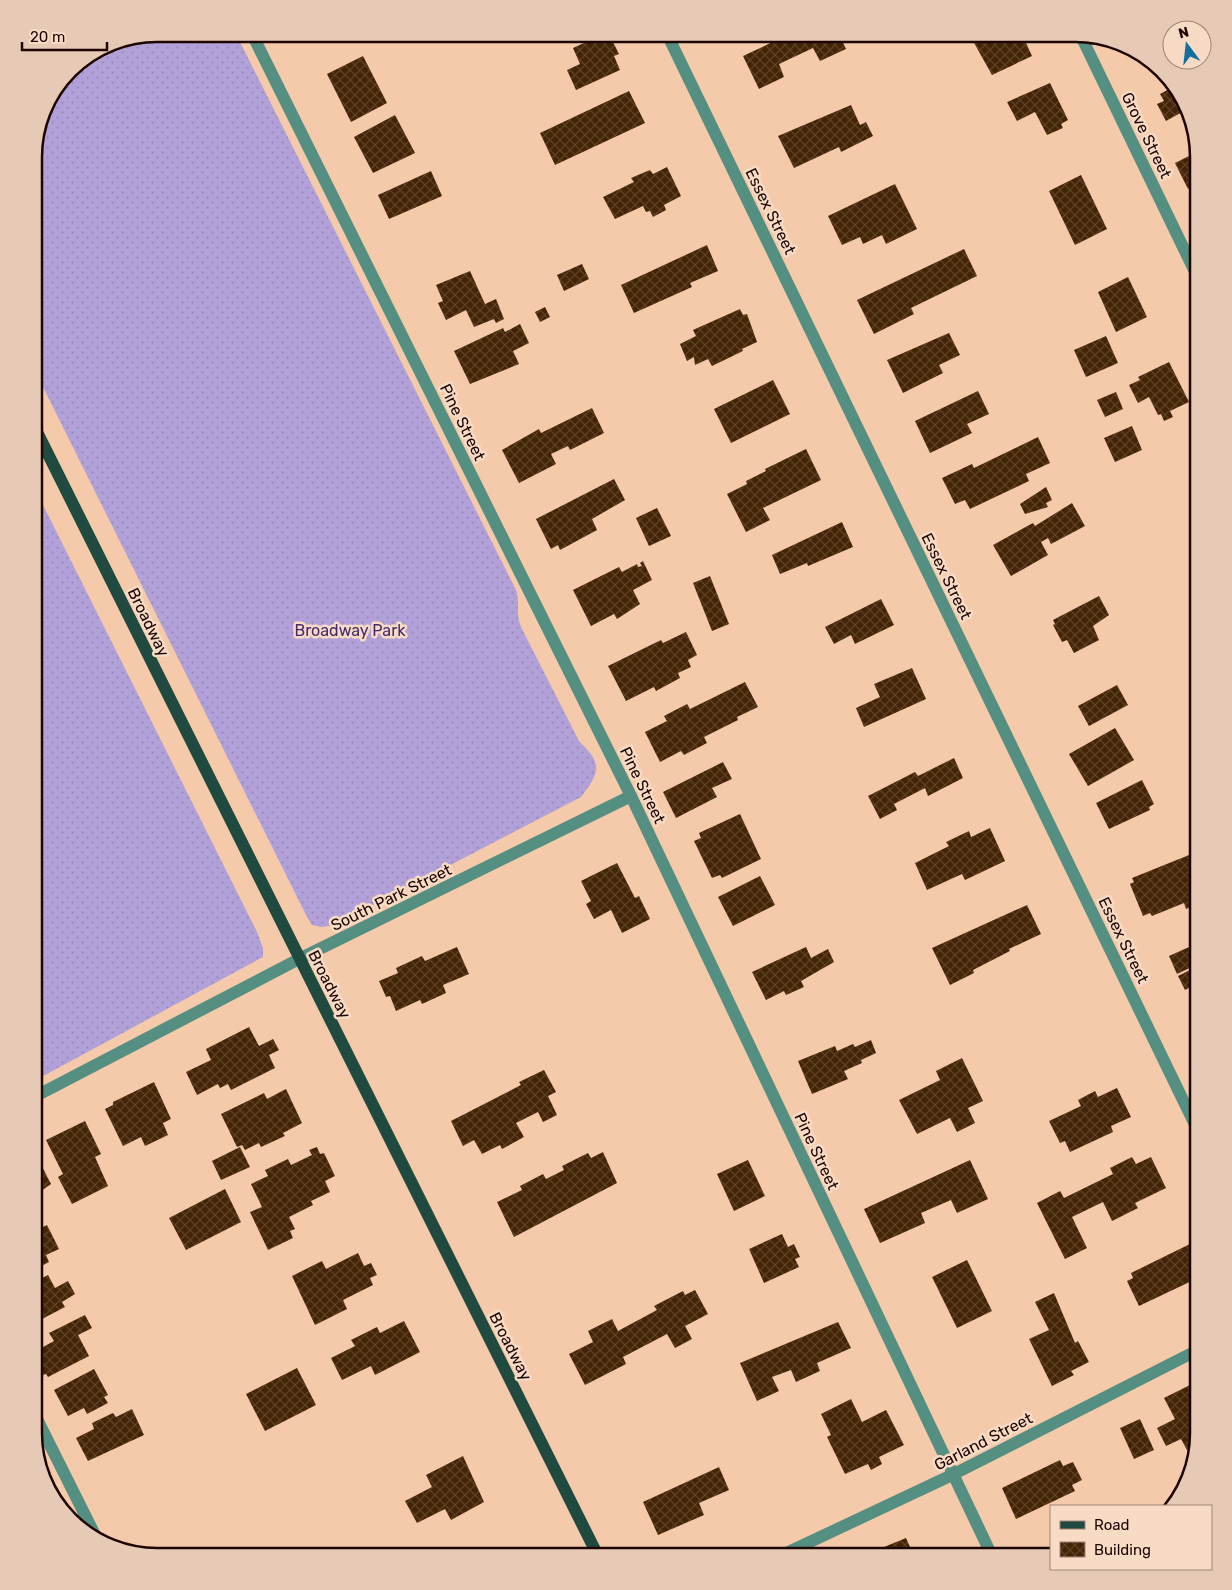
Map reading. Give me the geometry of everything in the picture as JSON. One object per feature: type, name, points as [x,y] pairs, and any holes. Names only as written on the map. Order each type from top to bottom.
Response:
[{"type":"main road","name":"Broadway","points":[[43,444],[594,1548]]},
{"type":"street","name":"Pine Street","points":[[256,43],[631,796],[988,1548]]},
{"type":"street","name":"Essex Street","points":[[671,43],[1190,1115]]},
{"type":"street","name":"Grove Street","points":[[1084,43],[1190,261]]},
{"type":"street","name":"South Park Street","points":[[42,1092],[299,959],[631,796]]},
{"type":"street","name":"Garland Street","points":[[797,1548],[952,1475],[1190,1354]]},
{"type":"street","points":[[42,1429],[91,1527]]},
{"type":"green space","name":"Broadway Park","points":[[142,43],[241,43],[516,590],[518,617],[522,629],[579,741],[587,749],[595,762],[595,774],[581,797],[335,925],[321,927],[312,925],[43,387],[43,142],[46,128],[54,106],[62,93],[82,71],[106,54]]},
{"type":"green space","points":[[43,504],[257,932],[263,948],[263,957],[42,1077]]},
{"type":"building","points":[[584,43],[614,43],[619,54],[614,56],[620,70],[576,90],[567,70],[580,64],[573,48]]},
{"type":"building","points":[[771,43],[843,43],[846,49],[820,61],[813,48],[779,64],[784,77],[759,89],[743,56]]},
{"type":"building","points":[[974,43],[1026,43],[1032,56],[992,75]]},
{"type":"building","points":[[363,56],[387,103],[351,122],[327,74]]},
{"type":"building","points":[[1050,83],[1068,120],[1061,124],[1063,128],[1047,135],[1035,112],[1017,121],[1007,102]]},
{"type":"building","points":[[1168,90],[1181,113],[1166,121],[1157,104],[1164,101],[1160,94]]},
{"type":"building","points":[[629,91],[645,123],[555,165],[540,133]]},
{"type":"building","points":[[851,105],[860,125],[866,122],[873,136],[841,152],[839,147],[794,168],[778,136]]},
{"type":"building","points":[[395,115],[415,153],[373,173],[354,137]]},
{"type":"building","points":[[1190,156],[1190,188],[1188,189],[1175,163]]},
{"type":"building","points":[[667,167],[681,196],[664,205],[666,210],[653,217],[650,211],[646,212],[643,206],[615,219],[603,197],[634,182],[631,178],[650,170],[653,174]]},
{"type":"building","points":[[431,171],[442,196],[389,219],[378,195]]},
{"type":"building","points":[[1081,175],[1107,229],[1075,245],[1049,191]]},
{"type":"building","points":[[895,184],[917,229],[886,244],[882,235],[863,244],[860,237],[842,245],[828,216]]},
{"type":"building","points":[[707,245],[718,271],[690,283],[692,287],[634,313],[621,285]]},
{"type":"building","points":[[964,249],[977,276],[911,308],[914,314],[874,334],[857,300]]},
{"type":"building","points":[[582,264],[589,279],[564,291],[557,275]]},
{"type":"building","points":[[470,271],[485,304],[496,299],[504,319],[496,323],[494,319],[474,327],[466,310],[446,320],[438,303],[443,301],[436,285]]},
{"type":"building","points":[[1128,277],[1147,317],[1116,332],[1098,292]]},
{"type":"building","points":[[545,307],[550,317],[540,322],[535,312]]},
{"type":"building","points":[[740,309],[743,315],[747,314],[757,342],[712,366],[708,359],[695,365],[694,357],[687,361],[680,344],[696,336],[693,330]]},
{"type":"building","points":[[520,324],[529,343],[513,351],[519,364],[470,384],[454,351],[503,328],[505,332]]},
{"type":"building","points":[[949,333],[960,355],[939,365],[943,373],[903,393],[887,360]]},
{"type":"building","points":[[1106,336],[1118,363],[1086,377],[1074,350]]},
{"type":"building","points":[[1169,362],[1189,402],[1170,411],[1173,417],[1164,421],[1161,414],[1158,415],[1149,397],[1138,403],[1129,385],[1140,380],[1138,377]]},
{"type":"building","points":[[773,380],[790,414],[731,443],[714,409]]},
{"type":"building","points":[[978,391],[989,414],[967,424],[972,433],[930,453],[915,421]]},
{"type":"building","points":[[1116,392],[1123,409],[1105,417],[1097,400]]},
{"type":"building","points":[[592,408],[604,433],[570,450],[568,446],[551,454],[556,464],[519,483],[502,450],[539,429],[541,433]]},
{"type":"building","points":[[1132,426],[1142,450],[1115,462],[1104,438]]},
{"type":"building","points":[[1038,437],[1050,463],[1026,474],[1029,481],[970,509],[965,500],[955,504],[942,478],[972,464],[974,468]]},
{"type":"building","points":[[806,449],[821,480],[763,508],[770,520],[746,532],[727,494],[747,484],[746,481],[766,471],[765,469]]},
{"type":"building","points":[[614,479],[625,500],[592,519],[597,530],[560,550],[558,545],[551,549],[536,519]]},
{"type":"building","points":[[1046,487],[1052,500],[1046,503],[1048,507],[1025,514],[1020,504]]},
{"type":"building","points":[[1072,503],[1085,526],[1051,544],[1048,538],[1041,542],[1048,555],[1011,576],[993,545],[1033,523],[1035,526]]},
{"type":"building","points":[[657,508],[671,536],[649,546],[636,518]]},
{"type":"building","points":[[842,522],[853,547],[808,566],[807,563],[780,574],[772,555]]},
{"type":"building","points":[[643,561],[652,580],[633,590],[640,604],[617,619],[614,614],[591,626],[573,590],[619,567],[622,572],[637,564],[638,567],[642,566],[640,563]]},
{"type":"building","points":[[710,576],[729,624],[712,631],[693,583]]},
{"type":"building","points":[[1099,596],[1109,615],[1093,626],[1099,640],[1074,653],[1067,640],[1062,642],[1053,625],[1055,624],[1053,620]]},
{"type":"building","points":[[881,599],[894,625],[855,644],[851,635],[834,644],[825,627]]},
{"type":"building","points":[[686,632],[697,655],[688,660],[691,667],[678,673],[680,678],[656,691],[654,687],[626,701],[608,666],[661,640],[663,643]]},
{"type":"building","points":[[912,668],[926,699],[864,727],[856,708],[880,697],[874,684]]},
{"type":"building","points":[[745,682],[758,707],[737,717],[738,720],[704,737],[707,743],[684,755],[681,751],[660,762],[645,732],[667,721],[664,716],[687,704],[690,709]]},
{"type":"building","points":[[1117,685],[1128,705],[1089,726],[1078,706]]},
{"type":"building","points":[[1115,728],[1134,760],[1088,786],[1069,754]]},
{"type":"building","points":[[954,758],[963,778],[928,796],[925,788],[894,804],[897,810],[880,819],[868,796],[915,772],[918,776]]},
{"type":"building","points":[[723,762],[732,779],[712,788],[717,797],[676,818],[663,792]]},
{"type":"building","points":[[1142,780],[1154,804],[1149,807],[1150,810],[1109,829],[1096,803]]},
{"type":"building","points":[[740,814],[761,859],[722,878],[720,875],[712,878],[694,841],[701,838],[699,833]]},
{"type":"building","points":[[990,828],[1005,861],[965,880],[962,874],[927,890],[915,863],[949,846],[946,842],[969,831],[971,837]]},
{"type":"building","points":[[1190,855],[1190,907],[1186,909],[1184,903],[1152,916],[1150,913],[1143,916],[1130,884],[1134,882],[1132,878]]},
{"type":"building","points":[[617,863],[635,898],[639,896],[650,919],[622,933],[611,910],[594,919],[586,904],[591,901],[581,881]]},
{"type":"building","points":[[760,876],[775,905],[733,926],[718,897]]},
{"type":"building","points":[[1027,905],[1041,934],[1009,949],[1010,951],[973,970],[974,973],[950,985],[932,948]]},
{"type":"building","points":[[457,947],[469,974],[443,985],[446,993],[422,1004],[420,1000],[396,1011],[390,996],[386,997],[379,981],[398,973],[396,968],[422,956],[425,961]]},
{"type":"building","points":[[806,947],[811,958],[828,949],[834,962],[801,981],[804,987],[786,995],[784,991],[766,1000],[752,972]]},
{"type":"building","points":[[1190,947],[1190,968],[1177,974],[1169,956]]},
{"type":"building","points":[[1190,970],[1190,987],[1185,990],[1178,976]]},
{"type":"building","points":[[249,1027],[259,1046],[273,1039],[279,1050],[269,1055],[275,1068],[231,1090],[228,1084],[220,1088],[218,1084],[197,1095],[186,1072],[211,1060],[206,1049]]},
{"type":"building","points":[[871,1040],[876,1053],[861,1060],[862,1063],[844,1071],[848,1079],[812,1094],[798,1061],[835,1046],[837,1051],[853,1044],[855,1047]]},
{"type":"building","points":[[962,1058],[983,1101],[968,1108],[975,1123],[957,1132],[950,1118],[917,1134],[899,1100],[940,1080],[936,1071]]},
{"type":"building","points":[[544,1070],[556,1092],[548,1096],[557,1115],[543,1122],[538,1112],[516,1123],[524,1137],[502,1149],[500,1145],[482,1154],[474,1140],[463,1146],[451,1121],[521,1085],[519,1082]]},
{"type":"building","points":[[154,1082],[171,1119],[163,1123],[168,1135],[145,1146],[141,1137],[123,1146],[105,1109],[113,1105],[113,1102]]},
{"type":"building","points":[[1117,1088],[1131,1117],[1111,1126],[1113,1132],[1070,1152],[1065,1141],[1060,1143],[1049,1121],[1081,1106],[1078,1100],[1095,1091],[1098,1097]]},
{"type":"building","points":[[286,1089],[302,1123],[283,1133],[285,1136],[261,1147],[259,1143],[245,1150],[242,1145],[237,1147],[221,1114],[264,1093],[267,1099]]},
{"type":"building","points":[[85,1121],[101,1154],[95,1157],[108,1186],[72,1204],[58,1177],[63,1174],[46,1140]]},
{"type":"building","points":[[240,1147],[250,1167],[221,1180],[212,1161]]},
{"type":"building","points":[[317,1147],[320,1154],[324,1153],[335,1176],[325,1181],[330,1192],[311,1201],[313,1205],[289,1217],[295,1229],[290,1231],[293,1238],[268,1250],[250,1212],[262,1207],[251,1184],[268,1176],[265,1170],[288,1159],[291,1165],[312,1155],[309,1150]]},
{"type":"building","points":[[603,1152],[617,1183],[514,1237],[497,1202],[522,1190],[520,1186],[543,1174],[546,1179],[564,1170],[562,1166],[588,1153],[591,1158]]},
{"type":"building","points":[[1132,1157],[1136,1164],[1151,1157],[1166,1188],[1135,1203],[1138,1208],[1112,1221],[1103,1202],[1072,1217],[1087,1248],[1065,1259],[1037,1203],[1060,1191],[1064,1198],[1113,1174],[1110,1168]]},
{"type":"building","points":[[748,1160],[765,1196],[734,1211],[717,1174]]},
{"type":"building","points":[[970,1160],[988,1199],[957,1213],[951,1200],[921,1213],[925,1223],[880,1243],[864,1209]]},
{"type":"building","points":[[42,1167],[51,1184],[42,1190]]},
{"type":"building","points":[[225,1189],[241,1222],[186,1250],[169,1218]]},
{"type":"building","points":[[47,1225],[59,1249],[46,1255],[49,1262],[42,1266],[42,1227]]},
{"type":"building","points":[[782,1234],[788,1247],[794,1244],[800,1257],[795,1259],[799,1267],[764,1283],[749,1249]]},
{"type":"building","points":[[1190,1244],[1190,1282],[1139,1306],[1127,1281],[1133,1278],[1131,1273]]},
{"type":"building","points":[[358,1253],[364,1266],[371,1263],[377,1275],[370,1278],[373,1285],[343,1300],[347,1309],[315,1325],[292,1276],[322,1261],[326,1269]]},
{"type":"building","points":[[967,1260],[992,1311],[957,1328],[932,1277]]},
{"type":"building","points":[[48,1275],[55,1288],[68,1281],[75,1294],[62,1302],[65,1307],[42,1319],[42,1278]]},
{"type":"building","points":[[695,1290],[708,1314],[685,1326],[692,1339],[675,1348],[667,1334],[623,1357],[626,1364],[585,1385],[569,1354],[593,1342],[588,1331],[612,1319],[618,1331],[657,1310],[654,1306],[683,1291],[685,1295]]},
{"type":"building","points":[[1054,1293],[1075,1343],[1078,1341],[1089,1362],[1071,1371],[1074,1375],[1052,1386],[1029,1339],[1049,1330],[1035,1302]]},
{"type":"building","points":[[85,1315],[92,1328],[78,1335],[89,1356],[48,1377],[46,1374],[43,1375],[42,1348],[54,1341],[49,1333]]},
{"type":"building","points":[[404,1321],[420,1352],[375,1375],[371,1366],[342,1380],[331,1358],[355,1346],[351,1340],[377,1327],[380,1333]]},
{"type":"building","points":[[838,1322],[851,1348],[817,1363],[820,1371],[796,1382],[791,1370],[772,1377],[779,1391],[757,1401],[740,1363]]},
{"type":"building","points":[[297,1368],[316,1405],[265,1431],[246,1394]]},
{"type":"building","points":[[94,1369],[108,1395],[104,1397],[108,1403],[87,1414],[84,1408],[68,1416],[54,1390]]},
{"type":"building","points":[[1190,1385],[1190,1433],[1189,1448],[1187,1450],[1181,1439],[1166,1446],[1157,1428],[1175,1419],[1164,1398]]},
{"type":"building","points":[[851,1399],[862,1422],[886,1410],[904,1445],[879,1457],[882,1464],[871,1470],[868,1464],[845,1474],[827,1437],[831,1435],[821,1414]]},
{"type":"building","points":[[132,1409],[144,1435],[88,1461],[76,1438],[94,1429],[92,1423],[113,1413],[116,1417]]},
{"type":"building","points":[[1140,1419],[1154,1450],[1134,1459],[1120,1428]]},
{"type":"building","points":[[463,1456],[484,1502],[451,1520],[445,1509],[417,1523],[405,1501],[432,1487],[426,1475]]},
{"type":"building","points":[[1060,1460],[1063,1466],[1073,1462],[1082,1480],[1072,1485],[1075,1491],[1016,1519],[1002,1488]]},
{"type":"building","points":[[719,1467],[729,1490],[699,1503],[704,1515],[658,1535],[643,1502]]},
{"type":"building","points":[[906,1538],[910,1548],[882,1548]]}]
